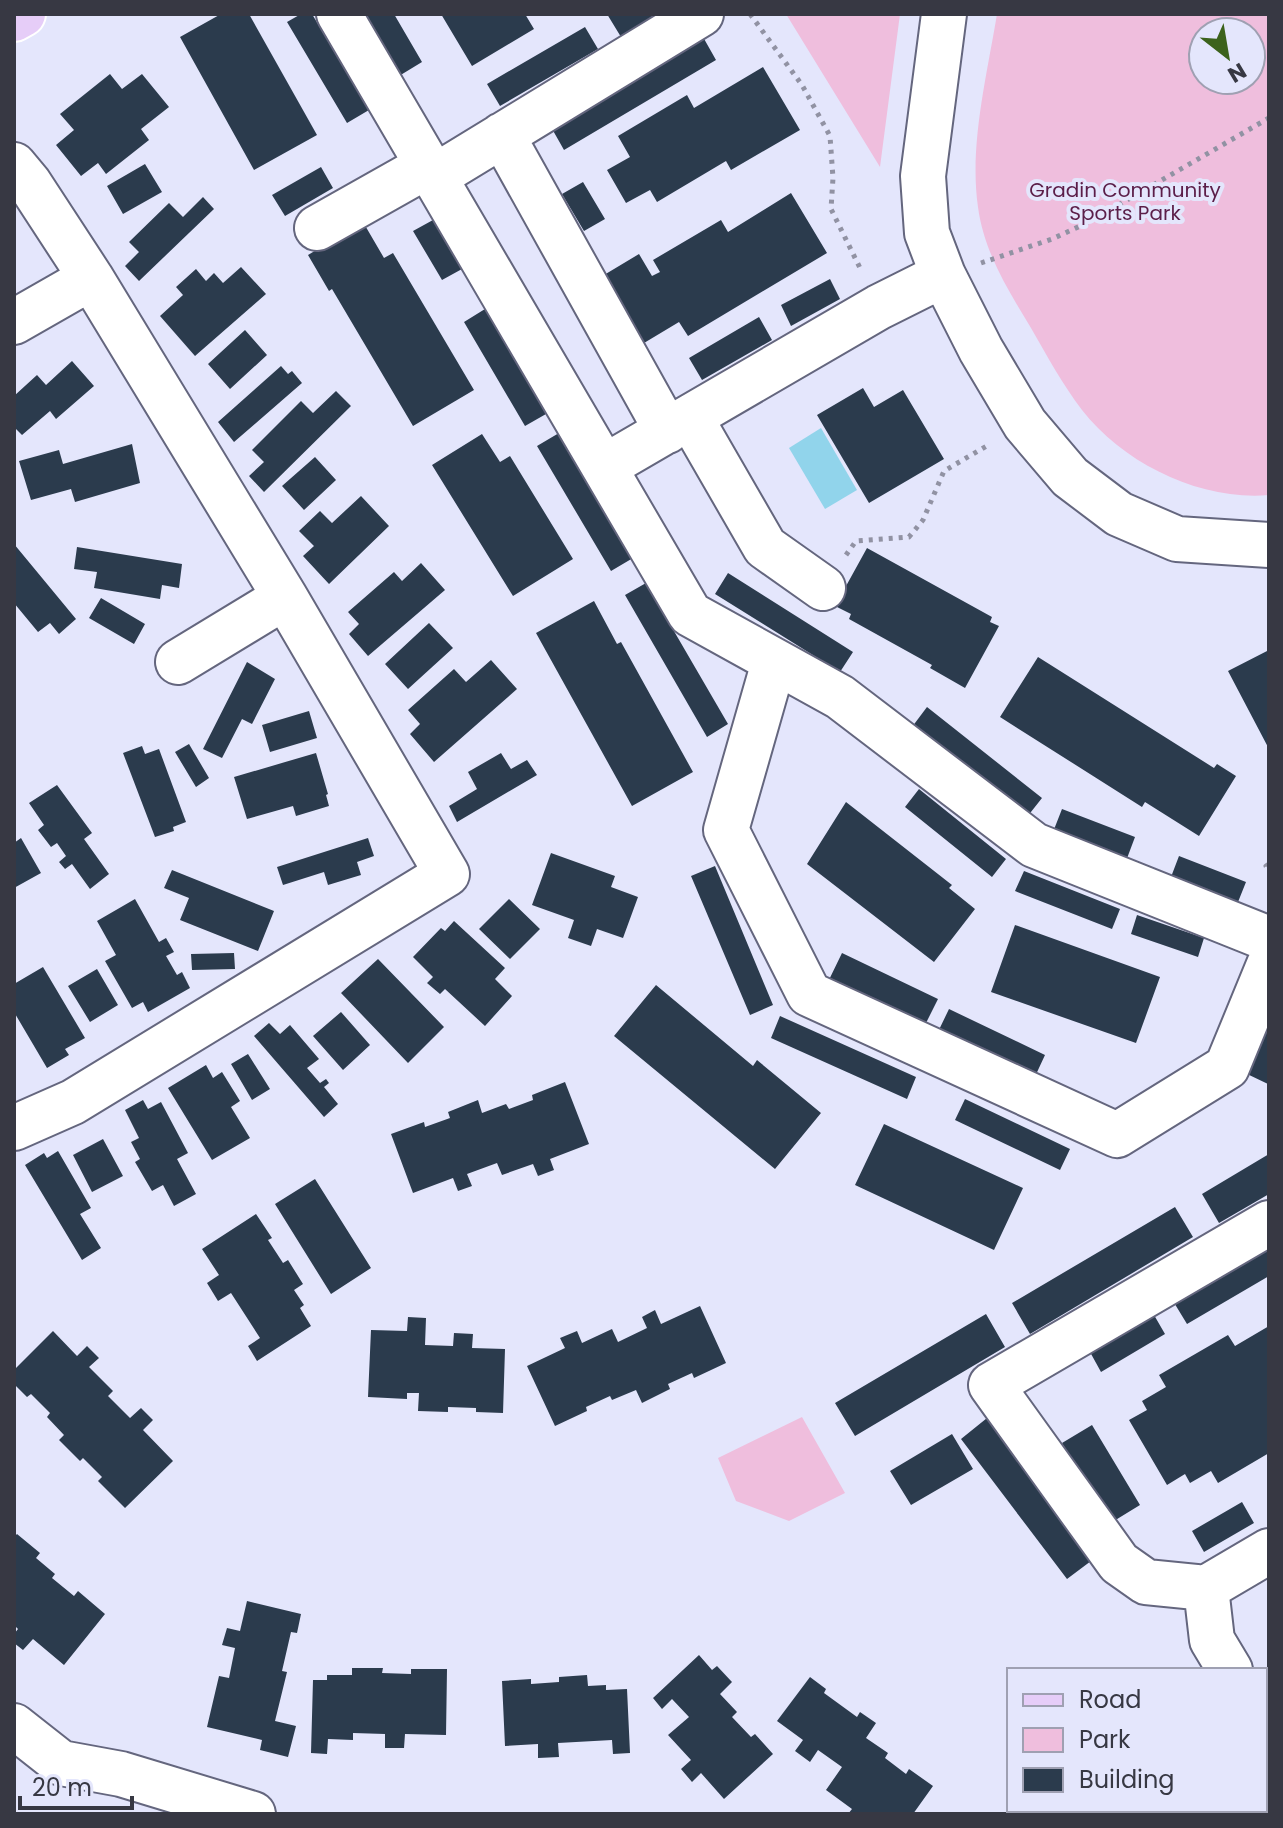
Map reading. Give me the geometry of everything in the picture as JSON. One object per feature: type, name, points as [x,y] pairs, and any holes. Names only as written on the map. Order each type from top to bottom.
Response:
[{"type":"main road","points":[[14,19],[23,14]]},
{"type":"street","points":[[339,14],[690,614],[840,697],[1034,845],[1269,939]]},
{"type":"street","points":[[317,228],[502,135],[701,14]]},
{"type":"street","points":[[944,14],[923,176],[927,233],[943,275],[981,350],[1025,424],[1070,477],[1119,514],[1177,539],[1269,545]]},
{"type":"street","points":[[502,135],[678,424],[765,547],[823,588]]},
{"type":"street","points":[[14,165],[91,278],[285,597],[447,874],[73,1102],[14,1128]]},
{"type":"street","points":[[604,467],[879,307],[943,275]]},
{"type":"street","points":[[14,322],[91,278]]},
{"type":"street","points":[[178,662],[285,597]]},
{"type":"street","points":[[774,662],[726,830],[809,994],[1117,1135],[1227,1067],[1269,965]]},
{"type":"street","points":[[1269,1223],[991,1385],[1119,1563],[1146,1582],[1206,1588],[1269,1551]]},
{"type":"street","points":[[1206,1588],[1212,1640],[1229,1668]]},
{"type":"street","points":[[14,1726],[61,1763],[121,1774],[253,1814]]},
{"type":"path","points":[[750,14],[802,85],[830,136],[833,178],[831,209],[879,307]]},
{"type":"path","points":[[943,275],[1052,239],[1089,222],[1269,118]]},
{"type":"path","points":[[823,588],[856,541],[909,537],[923,520],[944,471],[1025,424]]},
{"type":"path","points":[[1269,864],[1266,866],[1269,870]]},
{"type":"green space","points":[[786,14],[900,14],[880,167]]},
{"type":"green space","name":"Gradin Community Sports Park","points":[[997,14],[1269,14],[1269,495],[1217,492],[1166,475],[1119,447],[1082,410],[1014,299],[986,240],[976,184],[980,110]]},
{"type":"green space","points":[[802,1417],[845,1493],[789,1521],[736,1501],[718,1458]]},
{"type":"water","points":[[821,428],[857,490],[825,509],[789,448]]},
{"type":"building","points":[[221,14],[249,14],[317,135],[254,170],[180,37]]},
{"type":"building","points":[[301,14],[312,14],[369,110],[347,123],[287,22]]},
{"type":"building","points":[[363,14],[394,14],[422,62],[399,76]]},
{"type":"building","points":[[441,14],[525,14],[534,29],[472,66]]},
{"type":"building","points":[[607,14],[660,14],[621,37]]},
{"type":"building","points":[[585,27],[598,49],[500,106],[487,84]]},
{"type":"building","points":[[703,37],[716,60],[564,150],[551,127]]},
{"type":"building","points":[[763,67],[800,130],[731,170],[726,161],[657,202],[650,190],[626,203],[607,170],[630,157],[618,136],[687,95],[694,108]]},
{"type":"building","points":[[110,74],[122,89],[142,74],[169,107],[141,129],[149,140],[106,174],[98,163],[81,176],[56,145],[74,130],[60,114]]},
{"type":"building","points":[[145,164],[162,192],[123,214],[107,186]]},
{"type":"building","points":[[321,167],[333,188],[285,216],[272,195]]},
{"type":"building","points":[[583,182],[605,219],[584,231],[562,194]]},
{"type":"building","points":[[791,193],[827,253],[688,336],[679,322],[644,343],[604,275],[639,254],[652,276],[660,272],[653,260],[721,220],[728,232]]},
{"type":"building","points":[[203,197],[214,209],[139,281],[125,266],[139,252],[129,242],[169,203],[183,217]]},
{"type":"building","points":[[433,220],[462,269],[442,280],[413,231]]},
{"type":"building","points":[[363,222],[384,258],[393,253],[474,390],[413,426],[332,289],[329,291],[308,255]]},
{"type":"building","points":[[241,267],[266,294],[195,356],[160,316],[183,295],[176,287],[196,269],[206,281],[214,273],[223,283]]},
{"type":"building","points":[[830,279],[840,299],[791,326],[781,305]]},
{"type":"building","points":[[485,309],[546,414],[525,426],[464,322]]},
{"type":"building","points":[[759,317],[772,340],[702,380],[689,358]]},
{"type":"building","points":[[245,330],[267,355],[230,389],[208,364]]},
{"type":"building","points":[[72,361],[94,386],[56,419],[50,411],[22,435],[14,427],[14,396],[37,375],[46,385]]},
{"type":"building","points":[[281,366],[288,374],[292,371],[302,383],[234,442],[218,422]]},
{"type":"building","points":[[863,388],[874,407],[903,390],[944,459],[869,503],[817,415]]},
{"type":"building","points":[[336,391],[351,406],[264,492],[249,476],[264,462],[252,450],[301,401],[313,413]]},
{"type":"building","points":[[559,433],[633,558],[611,571],[537,446]]},
{"type":"building","points":[[482,434],[500,462],[510,456],[573,559],[513,596],[432,465]]},
{"type":"building","points":[[132,444],[140,483],[75,502],[71,489],[31,500],[19,461],[59,450],[63,464]]},
{"type":"building","points":[[315,457],[336,480],[304,510],[282,486]]},
{"type":"building","points":[[361,496],[389,526],[329,584],[303,556],[314,546],[299,531],[320,511],[332,523]]},
{"type":"building","points":[[14,544],[76,619],[59,634],[50,623],[38,632],[14,603]]},
{"type":"building","points":[[77,547],[182,564],[179,588],[162,585],[160,599],[94,588],[97,572],[74,569]]},
{"type":"building","points":[[867,548],[992,617],[990,622],[999,626],[965,688],[930,668],[932,665],[849,619],[851,614],[835,606]]},
{"type":"building","points":[[421,563],[445,590],[368,656],[349,634],[359,624],[348,612],[394,572],[402,581]]},
{"type":"building","points":[[728,573],[853,652],[840,672],[715,594]]},
{"type":"building","points":[[646,583],[728,724],[707,737],[625,595]]},
{"type":"building","points":[[101,598],[145,624],[134,644],[89,618]]},
{"type":"building","points":[[594,601],[617,644],[621,642],[693,772],[632,806],[536,633]]},
{"type":"building","points":[[429,623],[453,648],[408,689],[385,664]]},
{"type":"building","points":[[1269,650],[1269,749],[1228,671]]},
{"type":"building","points":[[1038,657],[1214,768],[1217,764],[1236,776],[1199,836],[1145,802],[1142,807],[1000,717]]},
{"type":"building","points":[[491,660],[517,689],[434,762],[410,734],[420,724],[408,710],[454,669],[466,682]]},
{"type":"building","points":[[247,662],[275,679],[252,724],[242,719],[222,758],[203,749]]},
{"type":"building","points":[[927,707],[1042,798],[1027,817],[912,727]]},
{"type":"building","points":[[309,711],[317,738],[270,752],[262,725]]},
{"type":"building","points":[[189,744],[209,778],[196,787],[175,752]]},
{"type":"building","points":[[142,746],[145,754],[159,749],[186,822],[173,827],[174,831],[155,837],[123,753]]},
{"type":"building","points":[[316,753],[329,806],[296,816],[293,806],[247,819],[234,777]]},
{"type":"building","points":[[501,753],[511,769],[527,760],[537,775],[457,822],[449,806],[477,789],[468,772]]},
{"type":"building","points":[[57,785],[92,833],[84,839],[109,874],[90,889],[72,864],[65,869],[59,862],[66,856],[57,843],[51,847],[38,830],[44,825],[29,803]]},
{"type":"building","points":[[919,789],[1006,859],[992,877],[905,807]]},
{"type":"building","points":[[846,802],[952,885],[949,888],[975,909],[934,962],[807,864]]},
{"type":"building","points":[[1062,809],[1135,837],[1126,861],[1053,832]]},
{"type":"building","points":[[21,838],[41,873],[14,888],[14,843]]},
{"type":"building","points":[[368,838],[374,856],[357,862],[361,875],[328,885],[324,872],[283,885],[277,867]]},
{"type":"building","points":[[551,853],[615,876],[611,887],[638,897],[623,938],[597,929],[591,946],[568,938],[574,920],[532,905]]},
{"type":"building","points":[[1179,856],[1246,882],[1238,902],[1171,877]]},
{"type":"building","points":[[715,866],[773,1005],[750,1015],[691,876]]},
{"type":"building","points":[[172,870],[274,911],[258,951],[180,920],[189,898],[164,888]]},
{"type":"building","points":[[1024,871],[1120,909],[1112,929],[1015,891]]},
{"type":"building","points":[[135,899],[159,942],[166,938],[174,952],[166,956],[177,975],[182,972],[190,988],[148,1012],[143,1002],[132,1008],[105,961],[116,955],[97,921]]},
{"type":"building","points":[[509,899],[540,929],[510,959],[479,929]]},
{"type":"building","points":[[1137,915],[1204,938],[1198,957],[1131,934]]},
{"type":"building","points":[[454,921],[505,968],[495,979],[512,996],[485,1026],[445,989],[440,994],[427,983],[433,977],[413,957],[441,928],[445,931]]},
{"type":"building","points":[[1015,925],[1160,977],[1136,1043],[991,992]]},
{"type":"building","points":[[234,953],[235,969],[192,970],[191,954]]},
{"type":"building","points":[[842,953],[938,999],[921,1033],[826,986]]},
{"type":"building","points":[[378,959],[444,1027],[408,1063],[341,993]]},
{"type":"building","points":[[43,967],[85,1038],[65,1049],[69,1055],[47,1068],[14,1012],[14,984]]},
{"type":"building","points":[[97,969],[118,1005],[90,1022],[68,986]]},
{"type":"building","points":[[656,985],[753,1066],[757,1060],[821,1113],[775,1169],[614,1036]]},
{"type":"building","points":[[949,1009],[1045,1055],[1032,1083],[936,1036]]},
{"type":"building","points":[[341,1012],[370,1045],[343,1070],[313,1036]]},
{"type":"building","points":[[780,1016],[916,1077],[907,1099],[771,1038]]},
{"type":"building","points":[[269,1023],[280,1034],[290,1025],[319,1059],[307,1068],[320,1083],[326,1079],[329,1083],[324,1087],[338,1104],[324,1117],[254,1036]]},
{"type":"building","points":[[1269,1025],[1269,1081],[1268,1084],[1245,1073]]},
{"type":"building","points":[[248,1054],[270,1089],[252,1100],[231,1064]]},
{"type":"building","points":[[206,1065],[213,1078],[222,1072],[240,1101],[231,1107],[250,1138],[212,1160],[168,1088]]},
{"type":"building","points":[[565,1082],[589,1144],[550,1159],[554,1170],[538,1176],[533,1164],[502,1175],[497,1163],[467,1174],[472,1186],[458,1191],[453,1178],[413,1193],[391,1134],[424,1122],[425,1127],[450,1118],[448,1112],[478,1100],[482,1113],[506,1104],[509,1109],[533,1100],[532,1095]]},
{"type":"building","points":[[965,1099],[1070,1149],[1060,1170],[955,1120]]},
{"type":"building","points":[[143,1100],[148,1109],[161,1102],[188,1153],[177,1159],[196,1194],[174,1206],[163,1185],[152,1191],[135,1162],[140,1159],[131,1142],[139,1138],[125,1110]]},
{"type":"building","points":[[884,1124],[1023,1188],[994,1250],[855,1185]]},
{"type":"building","points":[[103,1139],[123,1176],[92,1192],[73,1155]]},
{"type":"building","points":[[58,1151],[91,1208],[80,1214],[101,1248],[82,1260],[25,1165],[44,1153],[47,1158]]},
{"type":"building","points":[[1269,1154],[1269,1194],[1219,1223],[1202,1194]]},
{"type":"building","points":[[315,1179],[371,1268],[331,1294],[275,1204]]},
{"type":"building","points":[[1175,1207],[1193,1237],[1030,1334],[1012,1303]]},
{"type":"building","points":[[256,1214],[272,1238],[268,1240],[283,1263],[288,1260],[303,1284],[294,1290],[304,1305],[300,1308],[311,1326],[257,1361],[248,1346],[260,1338],[231,1293],[218,1301],[207,1283],[219,1275],[202,1249]]},
{"type":"building","points":[[1269,1245],[1269,1276],[1187,1324],[1173,1301]]},
{"type":"building","points":[[700,1306],[726,1363],[694,1378],[692,1373],[668,1384],[670,1389],[642,1403],[636,1390],[612,1400],[610,1396],[555,1426],[527,1366],[565,1348],[560,1338],[577,1331],[582,1343],[612,1329],[618,1342],[647,1328],[642,1317],[655,1310],[661,1324]]},
{"type":"building","points":[[986,1314],[1005,1347],[855,1436],[835,1403]]},
{"type":"building","points":[[1154,1315],[1165,1334],[1101,1372],[1090,1352]]},
{"type":"building","points":[[408,1317],[426,1318],[425,1345],[453,1346],[454,1333],[473,1334],[472,1348],[505,1349],[503,1413],[448,1407],[448,1412],[418,1411],[419,1393],[407,1393],[407,1399],[368,1397],[371,1330],[407,1331]]},
{"type":"building","points":[[1269,1326],[1269,1453],[1218,1483],[1211,1471],[1190,1483],[1185,1474],[1167,1485],[1129,1420],[1147,1410],[1142,1401],[1166,1387],[1159,1375],[1228,1335],[1235,1346]]},
{"type":"building","points":[[53,1331],[77,1356],[87,1346],[99,1358],[89,1367],[113,1391],[108,1396],[130,1418],[141,1408],[153,1420],[143,1430],[173,1461],[125,1508],[98,1481],[102,1477],[59,1440],[64,1435],[47,1417],[50,1413],[31,1394],[27,1397],[14,1384],[14,1370]]},
{"type":"building","points":[[992,1414],[1099,1555],[1067,1579],[961,1439]]},
{"type":"building","points":[[1092,1425],[1140,1505],[1109,1524],[1062,1443]]},
{"type":"building","points":[[952,1434],[973,1469],[911,1505],[890,1471]]},
{"type":"building","points":[[1242,1502],[1254,1523],[1204,1552],[1192,1531]]},
{"type":"building","points":[[17,1534],[40,1553],[36,1558],[55,1574],[52,1578],[74,1596],[78,1591],[105,1614],[64,1665],[33,1639],[23,1650],[14,1643],[14,1634],[18,1629],[14,1625],[14,1537]]},
{"type":"building","points":[[247,1601],[301,1614],[297,1633],[291,1632],[282,1671],[287,1672],[275,1721],[296,1726],[288,1757],[260,1750],[262,1740],[207,1727],[219,1676],[229,1678],[235,1648],[222,1645],[227,1628],[240,1631]]},
{"type":"building","points":[[699,1655],[712,1670],[717,1666],[732,1682],[720,1694],[737,1712],[732,1717],[751,1737],[755,1734],[773,1754],[724,1799],[701,1773],[692,1782],[681,1769],[691,1760],[668,1735],[689,1717],[672,1699],[662,1709],[653,1698]]},
{"type":"building","points":[[352,1668],[383,1668],[382,1673],[411,1674],[411,1669],[447,1669],[446,1735],[405,1734],[404,1748],[385,1748],[385,1734],[353,1733],[353,1740],[328,1739],[327,1754],[311,1753],[313,1680],[327,1680],[327,1675],[352,1675]]},
{"type":"building","points":[[587,1675],[588,1686],[606,1685],[606,1690],[627,1689],[630,1753],[613,1754],[612,1740],[558,1743],[559,1757],[538,1758],[538,1744],[505,1746],[502,1681],[531,1679],[531,1684],[559,1682],[559,1677]]},
{"type":"building","points":[[810,1677],[826,1689],[824,1693],[857,1717],[860,1712],[876,1723],[866,1738],[888,1753],[885,1758],[906,1774],[909,1769],[933,1786],[913,1814],[848,1814],[852,1809],[826,1790],[842,1767],[818,1750],[810,1762],[795,1751],[803,1740],[777,1721]]},
{"type":"building","points":[[1206,1812],[1208,1814],[1155,1814]]}]
